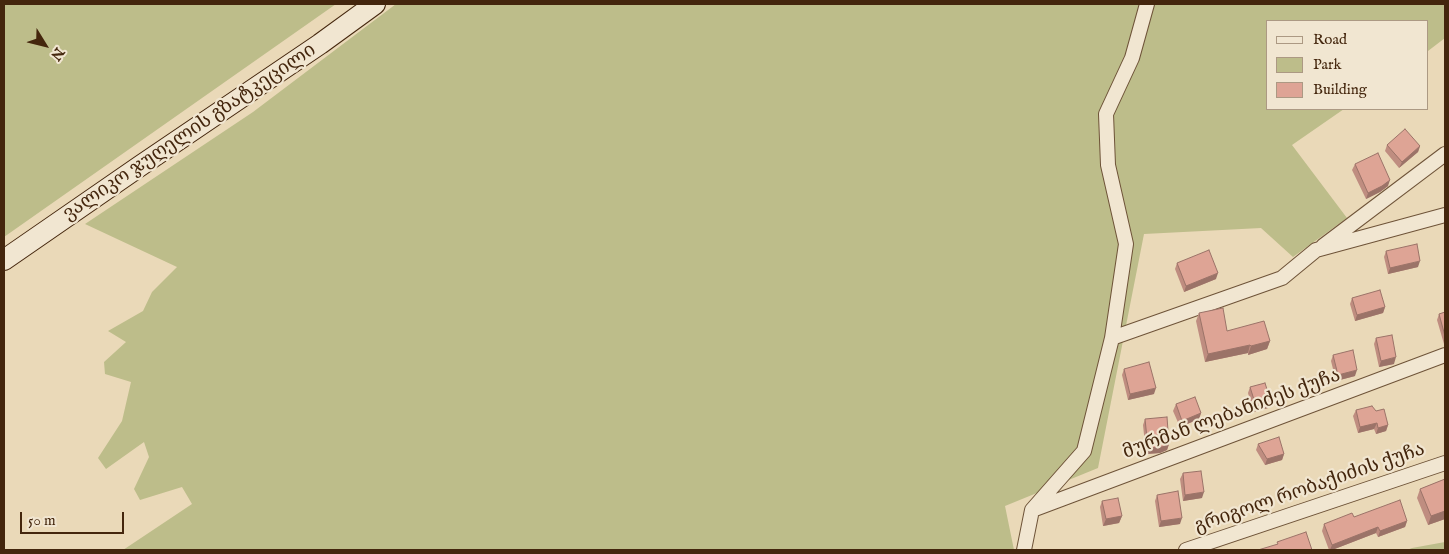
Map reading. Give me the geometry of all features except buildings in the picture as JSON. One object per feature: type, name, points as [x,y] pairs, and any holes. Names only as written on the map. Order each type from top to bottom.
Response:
[{"type":"main road","name":"ვალიკო ჯუღელის გზატკეცილი","points":[[4,260],[320,44],[375,4]]},
{"type":"street","points":[[1024,550],[1032,510],[1084,451],[1112,338],[1126,244],[1108,165],[1106,114],[1132,58],[1147,4]]},
{"type":"street","points":[[1112,338],[1282,278],[1316,250],[1445,154]]},
{"type":"street","points":[[1316,250],[1445,214]]},
{"type":"street","name":"მურმან ლებანიძეს ქუჩა","points":[[1032,510],[1445,355]]},
{"type":"street","name":"გრიგოლ რობაქიძის ქუჩა","points":[[1186,550],[1445,463]]},
{"type":"green space","points":[[4,4],[336,4],[4,237]]},
{"type":"green space","points":[[396,4],[1445,4],[1445,38],[1429,50],[1429,20],[1266,20],[1266,110],[1343,110],[1292,145],[1347,218],[1293,257],[1261,228],[1144,234],[1098,468],[1005,506],[1014,550],[123,550],[192,504],[182,487],[140,500],[134,489],[149,457],[144,442],[106,469],[98,458],[122,421],[131,382],[105,374],[104,362],[126,342],[108,331],[143,311],[152,292],[177,267],[85,224],[253,112]]},
{"type":"green space","points":[[1445,542],[1445,550],[1407,550],[1412,548]]}]
